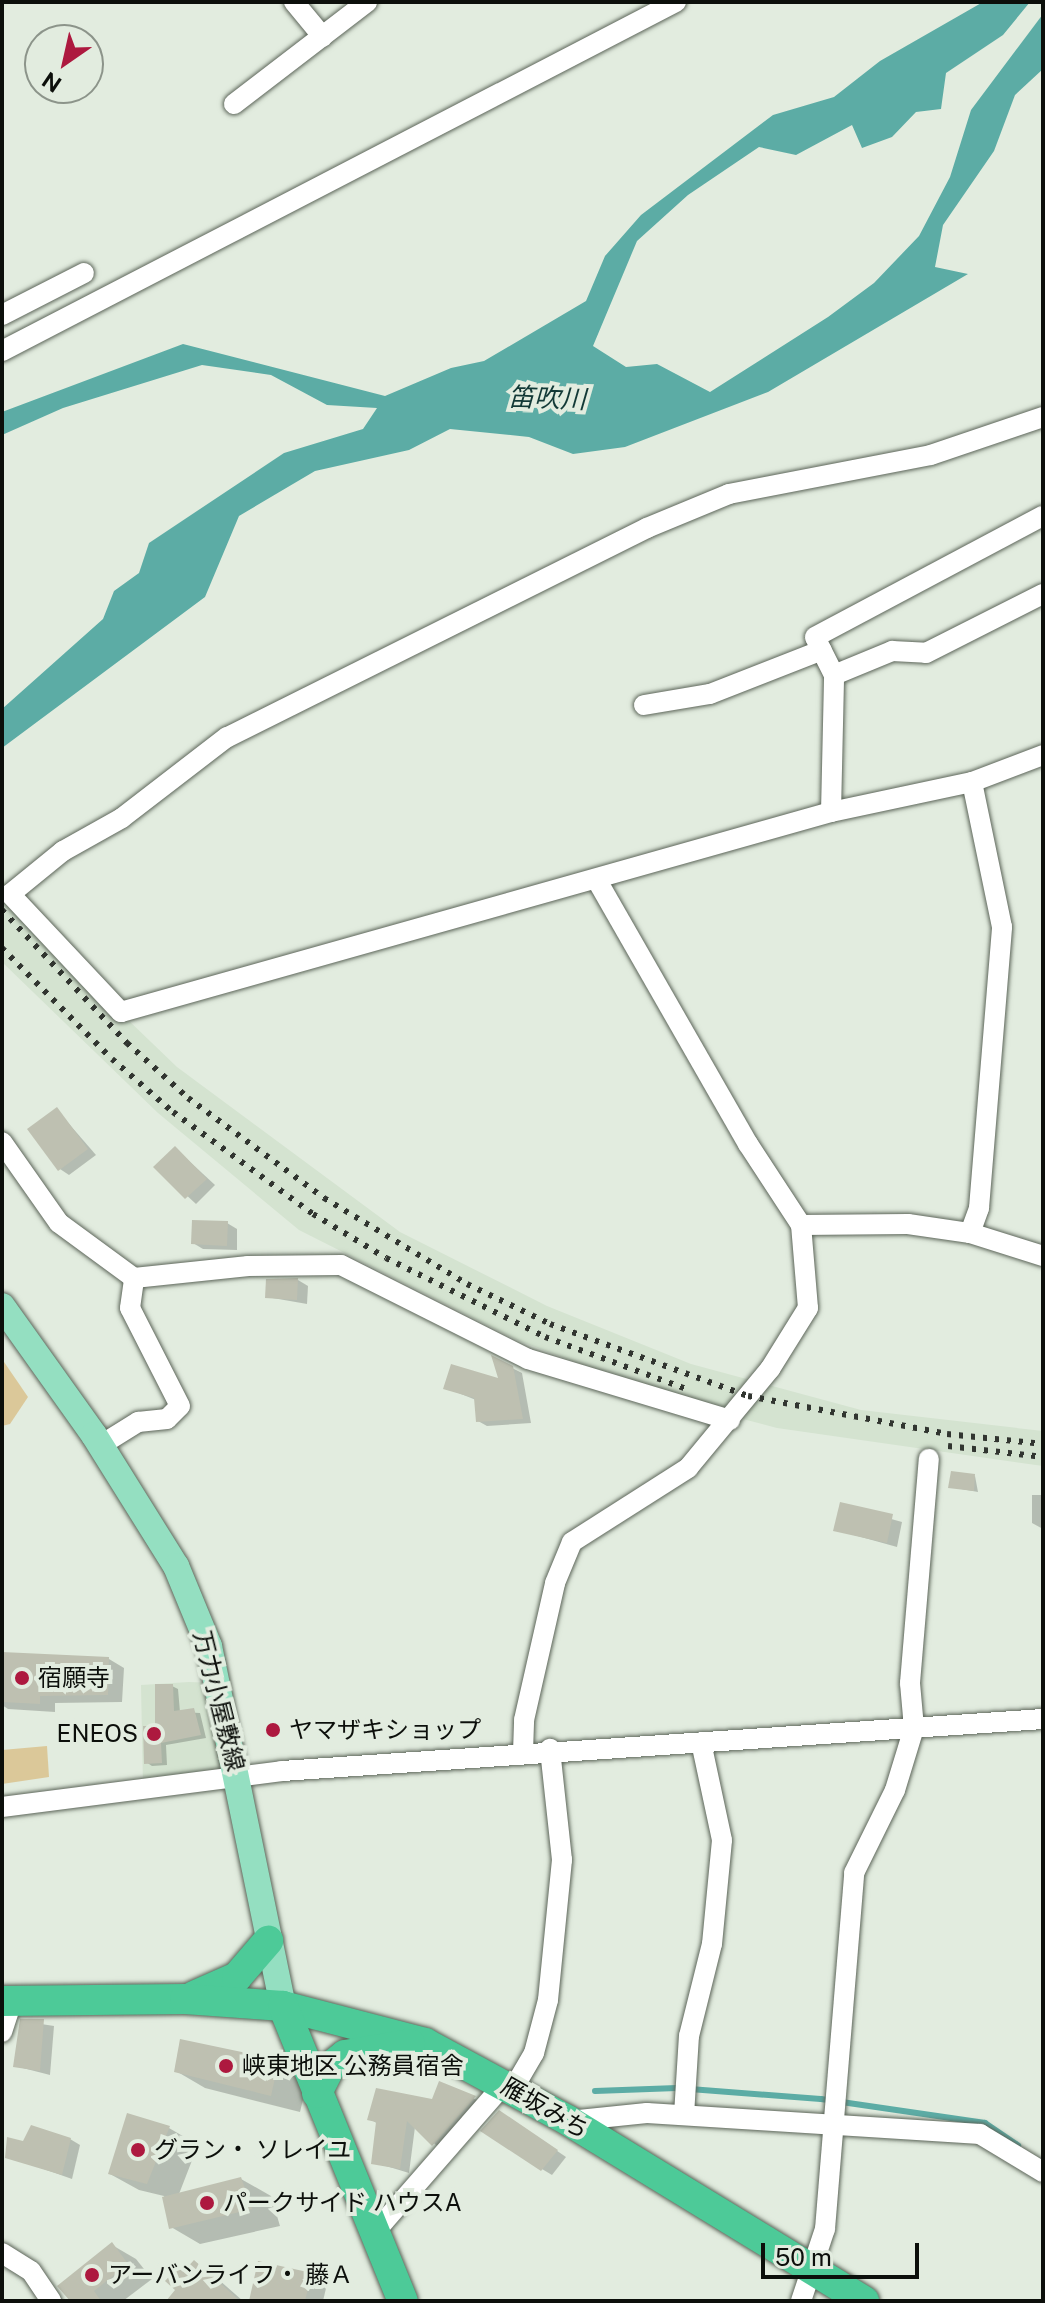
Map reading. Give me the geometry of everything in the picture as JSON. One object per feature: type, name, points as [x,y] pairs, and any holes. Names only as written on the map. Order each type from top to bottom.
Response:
[{"type":"highway","points":[[185,1999],[237,1977],[268,1941]]},
{"type":"highway","name":"雁坂みち","points":[[7,2001],[185,1999],[283,2006],[425,2043],[569,2121],[864,2301]]},
{"type":"highway","points":[[283,2006],[403,2301]]},
{"type":"highway","points":[[317,2093],[331,2066],[345,2055],[425,2043]]},
{"type":"main road","name":"万力小屋敷線","points":[[2,1306],[101,1445],[176,1566],[209,1646],[239,1775],[268,1941],[283,2006]]},
{"type":"street","points":[[294,2],[323,37]]},
{"type":"street","points":[[234,104],[367,2]]},
{"type":"street","points":[[2,351],[122,293],[650,9],[676,2]]},
{"type":"street","points":[[2,315],[84,273]]},
{"type":"street","points":[[1043,417],[931,455],[729,494],[647,528],[227,737],[122,818],[63,851],[10,894],[121,1012],[831,812],[972,782],[1043,755]]},
{"type":"street","points":[[831,812],[834,675],[815,637],[1043,516]]},
{"type":"street","points":[[834,675],[892,651],[926,653],[1043,594]]},
{"type":"street","points":[[644,705],[710,694],[822,650]]},
{"type":"street","points":[[970,1233],[979,1208],[1002,927],[972,782]]},
{"type":"street","points":[[523,1752],[524,1720],[555,1583],[572,1542],[688,1468],[730,1420],[801,1326],[808,1308],[801,1225],[754,1155],[597,880]]},
{"type":"street","points":[[2,1142],[59,1223],[134,1278],[248,1266],[341,1265],[528,1359],[730,1420]]},
{"type":"street","points":[[801,1225],[908,1224],[970,1233],[1043,1256]]},
{"type":"street","points":[[101,1445],[138,1422],[167,1419],[180,1406],[130,1308],[134,1278]]},
{"type":"street","points":[[801,2301],[825,2229],[835,2122],[833,2085],[854,1873],[895,1790],[914,1728],[910,1683],[929,1459]]},
{"type":"street","points":[[2,1807],[239,1775],[550,1749],[1043,1719]]},
{"type":"street","points":[[684,2115],[689,2036],[712,1944],[722,1840],[701,1742]]},
{"type":"street","points":[[375,2232],[508,2086],[534,2053],[548,2000],[562,1860],[550,1749]]},
{"type":"street","points":[[2,2032],[7,2001]]},
{"type":"street","points":[[569,2121],[634,2113],[835,2122],[980,2134],[1043,2172]]},
{"type":"street","points":[[2,2253],[31,2271],[51,2301]]},
{"type":"shaded area","points":[[2,880],[125,1017],[177,1067],[400,1232],[547,1306],[691,1364],[861,1410],[1043,1431],[1043,1466],[777,1428],[693,1406],[519,1341],[299,1230],[158,1113],[2,962]]},
{"type":"shaded area","points":[[2,1359],[28,1397],[10,1424],[2,1426]]},
{"type":"shaded area","points":[[218,1683],[239,1775],[143,1786],[141,1685]]},
{"type":"shaded area","points":[[47,1746],[49,1777],[2,1784],[2,1750]]},
{"type":"water","name":"笛吹川","points":[[983,2],[1030,2],[1003,35],[946,73],[941,109],[916,112],[892,137],[862,148],[852,125],[796,155],[759,147],[688,195],[637,241],[593,346],[626,367],[657,364],[710,392],[828,317],[874,283],[919,236],[950,177],[971,110],[1043,14],[1043,69],[1015,95],[994,151],[943,225],[935,267],[968,274],[768,392],[625,447],[573,454],[529,437],[450,429],[409,450],[315,471],[239,516],[205,597],[2,748],[2,709],[103,619],[114,591],[139,573],[149,543],[284,453],[363,429],[377,408],[327,405],[271,375],[202,365],[63,408],[2,435],[2,412],[183,344],[385,396],[451,368],[484,361],[586,301],[605,256],[641,215],[773,115],[834,97],[880,61]]},
{"type":"building","points":[[57,1107],[88,1149],[58,1171],[27,1129]]},
{"type":"building","points":[[175,1146],[207,1179],[185,1199],[153,1167]]},
{"type":"building","points":[[192,1220],[228,1221],[227,1246],[191,1244]]},
{"type":"building","points":[[298,1278],[297,1300],[265,1298],[266,1279]]},
{"type":"building","points":[[491,1355],[513,1366],[523,1419],[476,1422],[474,1398],[443,1389],[451,1364],[498,1378]]},
{"type":"building","points":[[951,1471],[975,1474],[974,1491],[948,1488]]},
{"type":"building","points":[[840,1502],[893,1514],[887,1543],[833,1531]]},
{"type":"building","points":[[2,1652],[109,1657],[108,1695],[40,1696],[40,1704],[2,1702]]},
{"type":"building","points":[[155,1684],[173,1684],[174,1711],[194,1708],[201,1735],[161,1743],[162,1763],[144,1764],[143,1726],[155,1726]]},
{"type":"building","points":[[20,2019],[44,2019],[40,2071],[13,2067]]},
{"type":"building","name":"峡東地区 公務員宿舎","points":[[180,2039],[279,2060],[271,2096],[174,2072]]},
{"type":"building","points":[[439,2081],[476,2096],[432,2146],[407,2121],[400,2169],[371,2164],[376,2122],[367,2120],[376,2088],[432,2099]]},
{"type":"building","points":[[499,2110],[558,2150],[541,2171],[480,2131]]},
{"type":"building","name":"グラン・ ソレイユ","points":[[127,2113],[170,2126],[147,2184],[108,2174]]},
{"type":"building","points":[[31,2125],[71,2138],[62,2175],[5,2158],[7,2137],[23,2141]]},
{"type":"building","name":"パークサイド ハウスA","points":[[241,2177],[252,2209],[169,2229],[162,2197]]},
{"type":"building","name":"アーバンライフ・ 藤Ａ","points":[[112,2242],[128,2264],[94,2291],[101,2301],[70,2301],[57,2286]]},
{"type":"building","points":[[194,2260],[240,2301],[166,2301],[175,2290],[165,2281],[178,2267],[183,2272]]},
{"type":"building","points":[[258,2261],[312,2273],[305,2301],[249,2301]]},
{"type":"waterway","points":[[595,2091],[677,2088],[821,2099],[985,2123],[1018,2145]]},
{"type":"railway","points":[[2,910],[127,1043],[188,1098],[324,1198],[467,1284],[550,1324],[748,1396],[947,1434],[1043,1444]]},
{"type":"railway","points":[[2,948],[112,1059],[173,1112],[313,1214],[386,1258],[545,1337],[686,1389]]},
{"type":"railway","points":[[948,1446],[1043,1457]]},
{"type":"place","name":"宿願寺","points":[[22,1678]]},
{"type":"place","name":"ヤマザキショップ","points":[[273,1730]]},
{"type":"place","name":"ENEOS","points":[[154,1734]]},
{"type":"place","name":"峡東地区 公務員宿舎","points":[[226,2066]]},
{"type":"place","name":"グラン・ ソレイユ","points":[[138,2150]]},
{"type":"place","name":"パークサイド ハウスA","points":[[207,2203]]},
{"type":"place","name":"アーバンライフ・ 藤Ａ","points":[[92,2275]]}]
